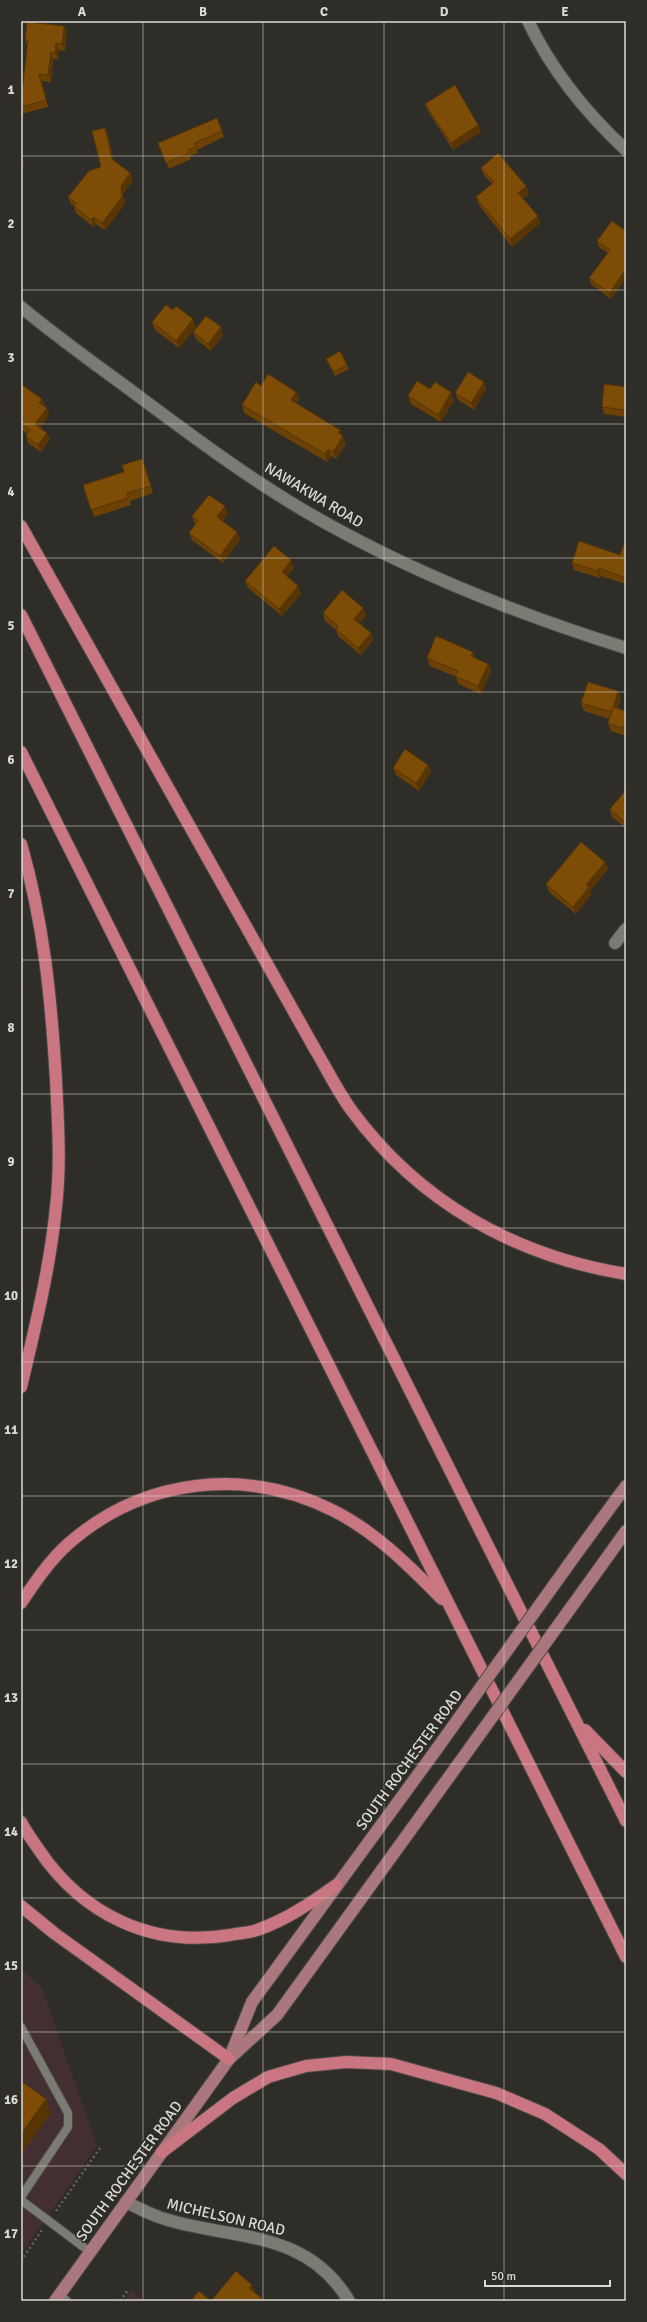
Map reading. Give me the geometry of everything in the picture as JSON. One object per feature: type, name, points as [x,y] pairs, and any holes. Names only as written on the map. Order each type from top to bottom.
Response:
[{"type":"highway","points":[[21,526],[316,1051],[352,1111],[391,1156],[426,1189],[494,1233],[563,1260],[626,1274]]},
{"type":"highway","points":[[21,615],[626,1821]]},
{"type":"highway","points":[[21,752],[626,1957]]},
{"type":"highway","points":[[21,844],[42,932],[53,1028],[60,1140],[56,1207],[41,1304],[21,1387]]},
{"type":"highway","points":[[21,1603],[40,1575],[68,1544],[108,1514],[145,1497],[189,1486],[221,1484],[258,1486],[286,1492],[335,1512],[383,1544],[450,1606]]},
{"type":"highway","points":[[574,1718],[626,1772]]},
{"type":"highway","points":[[21,1822],[54,1873],[90,1904],[125,1924],[168,1936],[209,1938],[256,1931],[294,1914],[336,1886]]},
{"type":"highway","points":[[21,1906],[54,1933],[229,2059]]},
{"type":"highway","points":[[162,2152],[233,2098],[268,2077],[306,2066],[346,2062],[391,2064],[496,2093],[545,2114],[599,2149],[626,2174]]},
{"type":"main road","name":"SOUTH ROCHESTER ROAD","points":[[229,2059],[252,2002],[626,1486]]},
{"type":"main road","name":"SOUTH ROCHESTER ROAD","points":[[60,2299],[90,2252],[229,2059],[277,2015],[626,1531]]},
{"type":"street","points":[[528,21],[544,52],[565,84],[589,114],[626,150]]},
{"type":"street","name":"NAWAKWA ROAD","points":[[21,307],[172,421],[303,510],[350,536],[452,586],[537,619],[626,648]]},
{"type":"street","points":[[615,943],[626,929]]},
{"type":"street","name":"MICHELSON ROAD","points":[[126,2202],[169,2220],[282,2245],[319,2266],[341,2287],[349,2301]]},
{"type":"lane","points":[[21,2027],[68,2113],[68,2128],[21,2199],[90,2252]]},
{"type":"path","points":[[55,2213],[100,2148]]},
{"type":"path","points":[[21,2261],[42,2231]]},
{"type":"path","points":[[120,2301],[128,2290]]},
{"type":"shaded area","points":[[21,1969],[42,1988],[97,2146],[21,2254]]},
{"type":"shaded area","points":[[132,2290],[146,2301],[125,2301]]},
{"type":"building","points":[[27,22],[64,26],[62,44],[56,43],[55,53],[51,52],[48,75],[39,74],[46,100],[21,107],[21,93],[28,40],[25,40]]},
{"type":"building","points":[[455,85],[478,125],[451,143],[425,104]]},
{"type":"building","points":[[217,118],[222,131],[194,143],[196,147],[188,150],[189,153],[166,163],[158,143]]},
{"type":"building","points":[[105,128],[112,159],[130,173],[121,186],[122,197],[102,223],[94,217],[91,220],[74,206],[76,203],[68,197],[89,171],[101,167],[92,131]]},
{"type":"building","points":[[498,153],[526,186],[518,193],[538,216],[510,239],[476,197],[494,182],[481,168]]},
{"type":"building","points":[[612,221],[626,231],[626,269],[609,293],[589,278],[610,250],[597,241]]},
{"type":"building","points":[[166,305],[173,310],[176,306],[193,319],[176,341],[152,322]]},
{"type":"building","points":[[206,316],[221,327],[208,344],[193,332]]},
{"type":"building","points":[[340,351],[347,365],[334,372],[326,359]]},
{"type":"building","points":[[468,372],[484,382],[471,403],[455,393]]},
{"type":"building","points":[[268,374],[296,392],[291,400],[340,430],[338,433],[343,436],[333,452],[328,449],[325,454],[242,405],[256,382],[261,386]]},
{"type":"building","points":[[417,381],[430,389],[435,382],[451,392],[438,415],[408,396]]},
{"type":"building","points":[[21,384],[42,399],[39,403],[47,408],[35,424],[47,433],[38,445],[26,436],[30,430],[21,424]]},
{"type":"building","points":[[604,384],[626,387],[626,410],[602,407]]},
{"type":"building","points":[[142,459],[151,486],[127,493],[128,498],[91,510],[83,485],[124,472],[122,465]]},
{"type":"building","points":[[209,495],[225,506],[217,517],[237,532],[220,556],[189,533],[198,521],[192,516]]},
{"type":"building","points":[[579,541],[620,555],[626,541],[626,578],[599,568],[598,571],[572,563]]},
{"type":"building","points":[[274,546],[291,560],[282,572],[298,586],[279,609],[245,581]]},
{"type":"building","points":[[342,590],[363,608],[354,619],[371,633],[358,648],[336,629],[338,626],[323,613]]},
{"type":"building","points":[[436,636],[473,652],[471,656],[488,664],[478,686],[455,676],[458,671],[427,658]]},
{"type":"building","points":[[588,682],[618,691],[612,712],[581,703]]},
{"type":"building","points":[[613,707],[626,711],[626,720],[623,728],[608,723]]},
{"type":"building","points":[[405,749],[428,765],[416,783],[393,768]]},
{"type":"building","points":[[626,790],[626,823],[610,809]]},
{"type":"building","points":[[581,842],[605,862],[586,885],[589,887],[573,907],[546,884]]},
{"type":"building","points":[[21,2081],[46,2099],[21,2134]]},
{"type":"building","points":[[236,2271],[252,2285],[249,2288],[265,2301],[211,2301]]},
{"type":"building","points":[[199,2291],[211,2301],[191,2301]]}]
